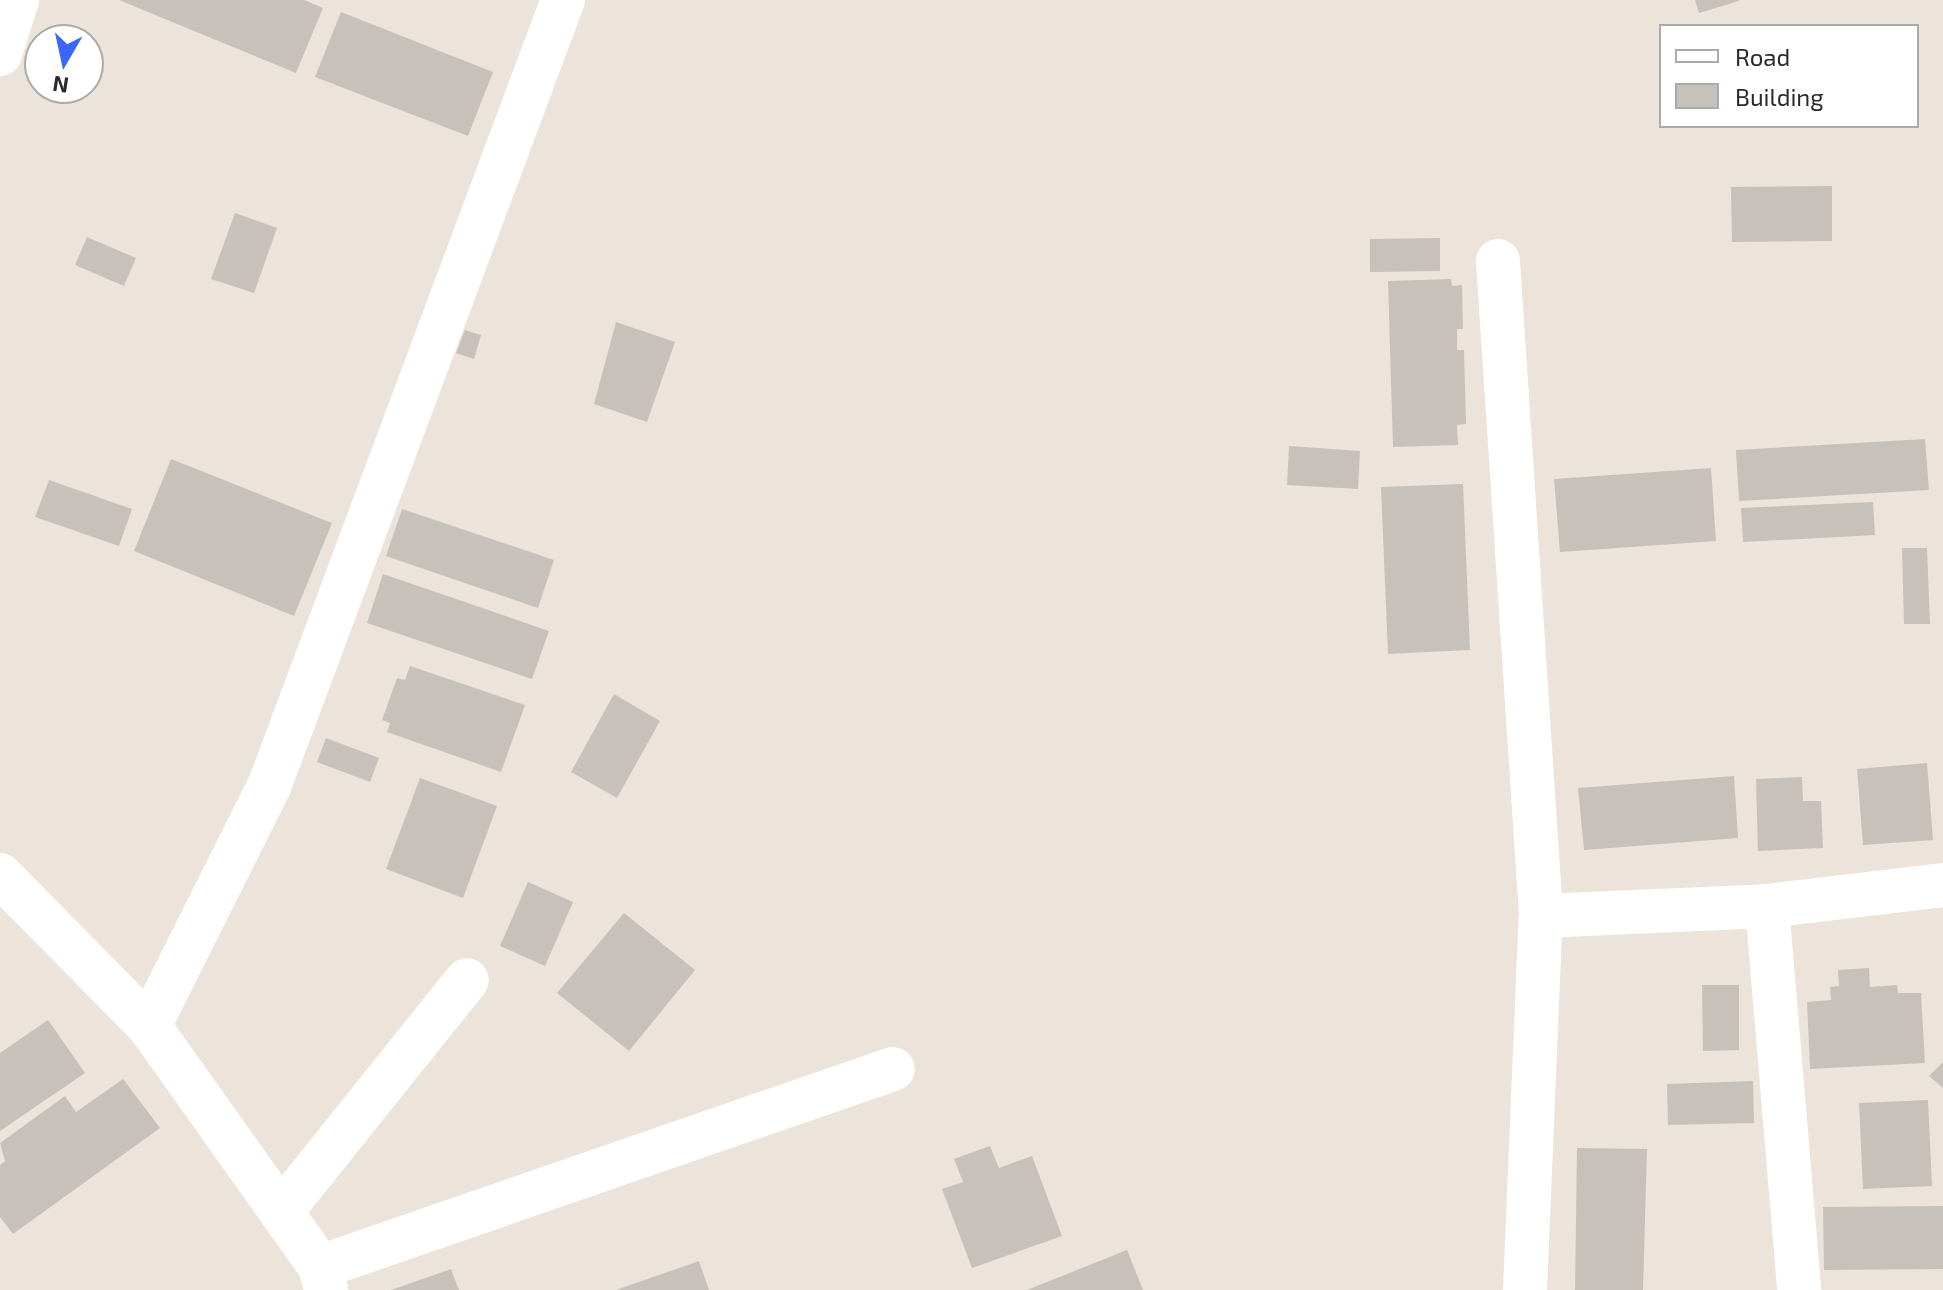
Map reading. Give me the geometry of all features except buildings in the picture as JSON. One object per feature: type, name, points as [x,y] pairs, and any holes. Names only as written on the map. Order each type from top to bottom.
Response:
[{"type":"street","points":[[0,54],[17,0]]},
{"type":"street","points":[[149,1026],[270,784],[563,0]]},
{"type":"street","points":[[1498,261],[1541,916],[1525,1290]]},
{"type":"street","points":[[0,875],[149,1026],[281,1212],[323,1278],[893,1069]]},
{"type":"street","points":[[1541,916],[1767,906],[1943,885]]},
{"type":"street","points":[[1767,906],[1799,1290]]},
{"type":"street","points":[[281,1212],[467,980]]}]
